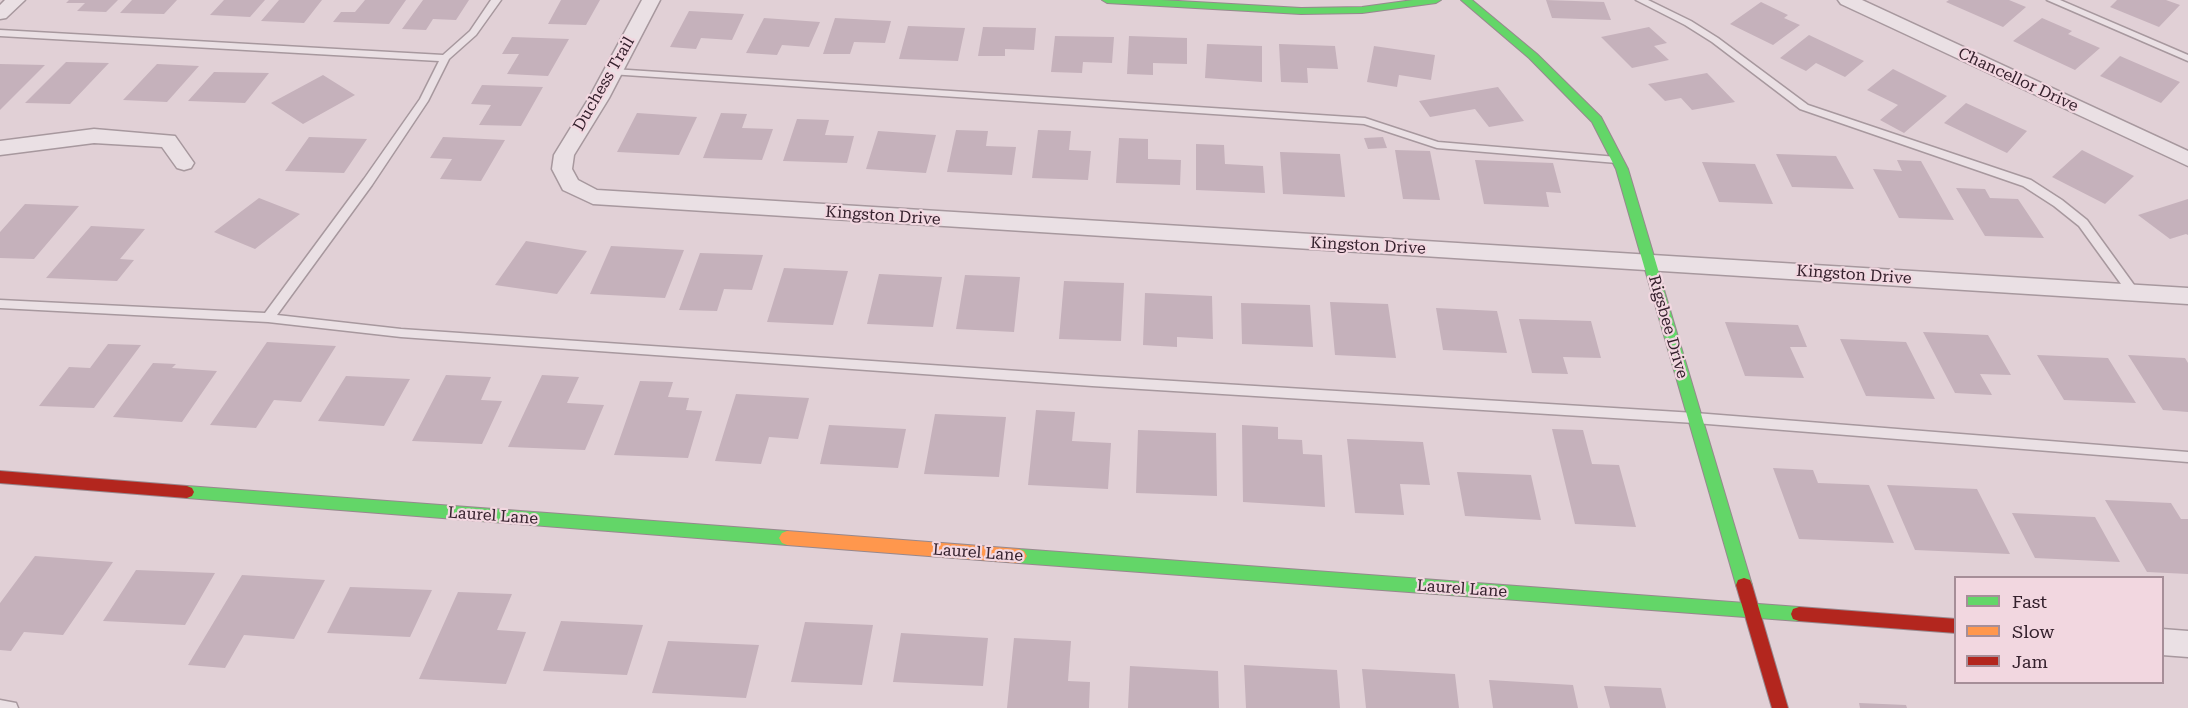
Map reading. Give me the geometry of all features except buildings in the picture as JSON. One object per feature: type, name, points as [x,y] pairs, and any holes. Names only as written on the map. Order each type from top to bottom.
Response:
[{"type":"street","points":[[0,14],[16,0]]},
{"type":"street","name":"Duchess Trail","points":[[562,169],[564,155],[570,142],[613,72],[651,0]]},
{"type":"street","points":[[1107,0],[1301,11],[1362,10],[1436,0]]},
{"type":"street","name":"Rigsbee Drive","points":[[1466,0],[1533,56],[1597,120],[1618,160],[1780,708]]},
{"type":"street","name":"Chancellor Drive","points":[[1847,0],[2188,159]]},
{"type":"street","points":[[0,148],[94,136],[168,141],[184,163]]},
{"type":"street","name":"Kingston Drive","points":[[562,169],[570,185],[593,197],[604,198],[2188,296]]},
{"type":"street","name":"Laurel Lane","points":[[0,477],[1156,567],[1751,609],[1954,626]]},
{"type":"street","points":[[2164,642],[2188,645]]},
{"type":"lane","points":[[268,318],[381,164],[425,99],[445,58],[473,33],[496,0]]},
{"type":"lane","points":[[1641,0],[1688,23],[1715,40],[1804,107],[2027,183],[2083,223],[2133,292]]},
{"type":"lane","points":[[2052,0],[2188,58]]},
{"type":"lane","points":[[0,33],[445,58]]},
{"type":"lane","points":[[613,72],[1365,121],[1437,145],[1618,160]]},
{"type":"lane","points":[[0,304],[268,318],[401,333],[1081,380],[1695,418],[2188,457]]},
{"type":"lane","points":[[0,707],[11,708]]},
{"type":"traffic: fast","points":[[1107,0],[1301,11],[1362,10],[1436,0]]},
{"type":"traffic: fast","points":[[1466,0],[1533,56],[1597,120],[1622,169],[1744,585]]},
{"type":"traffic: fast","points":[[187,492],[787,538]]},
{"type":"traffic: fast","points":[[1019,556],[1799,614]]},
{"type":"traffic: slow","points":[[787,538],[1019,556]]},
{"type":"traffic: jam","points":[[0,477],[187,492]]},
{"type":"traffic: jam","points":[[1744,585],[1780,708]]},
{"type":"traffic: jam","points":[[1799,614],[1954,626]]}]
